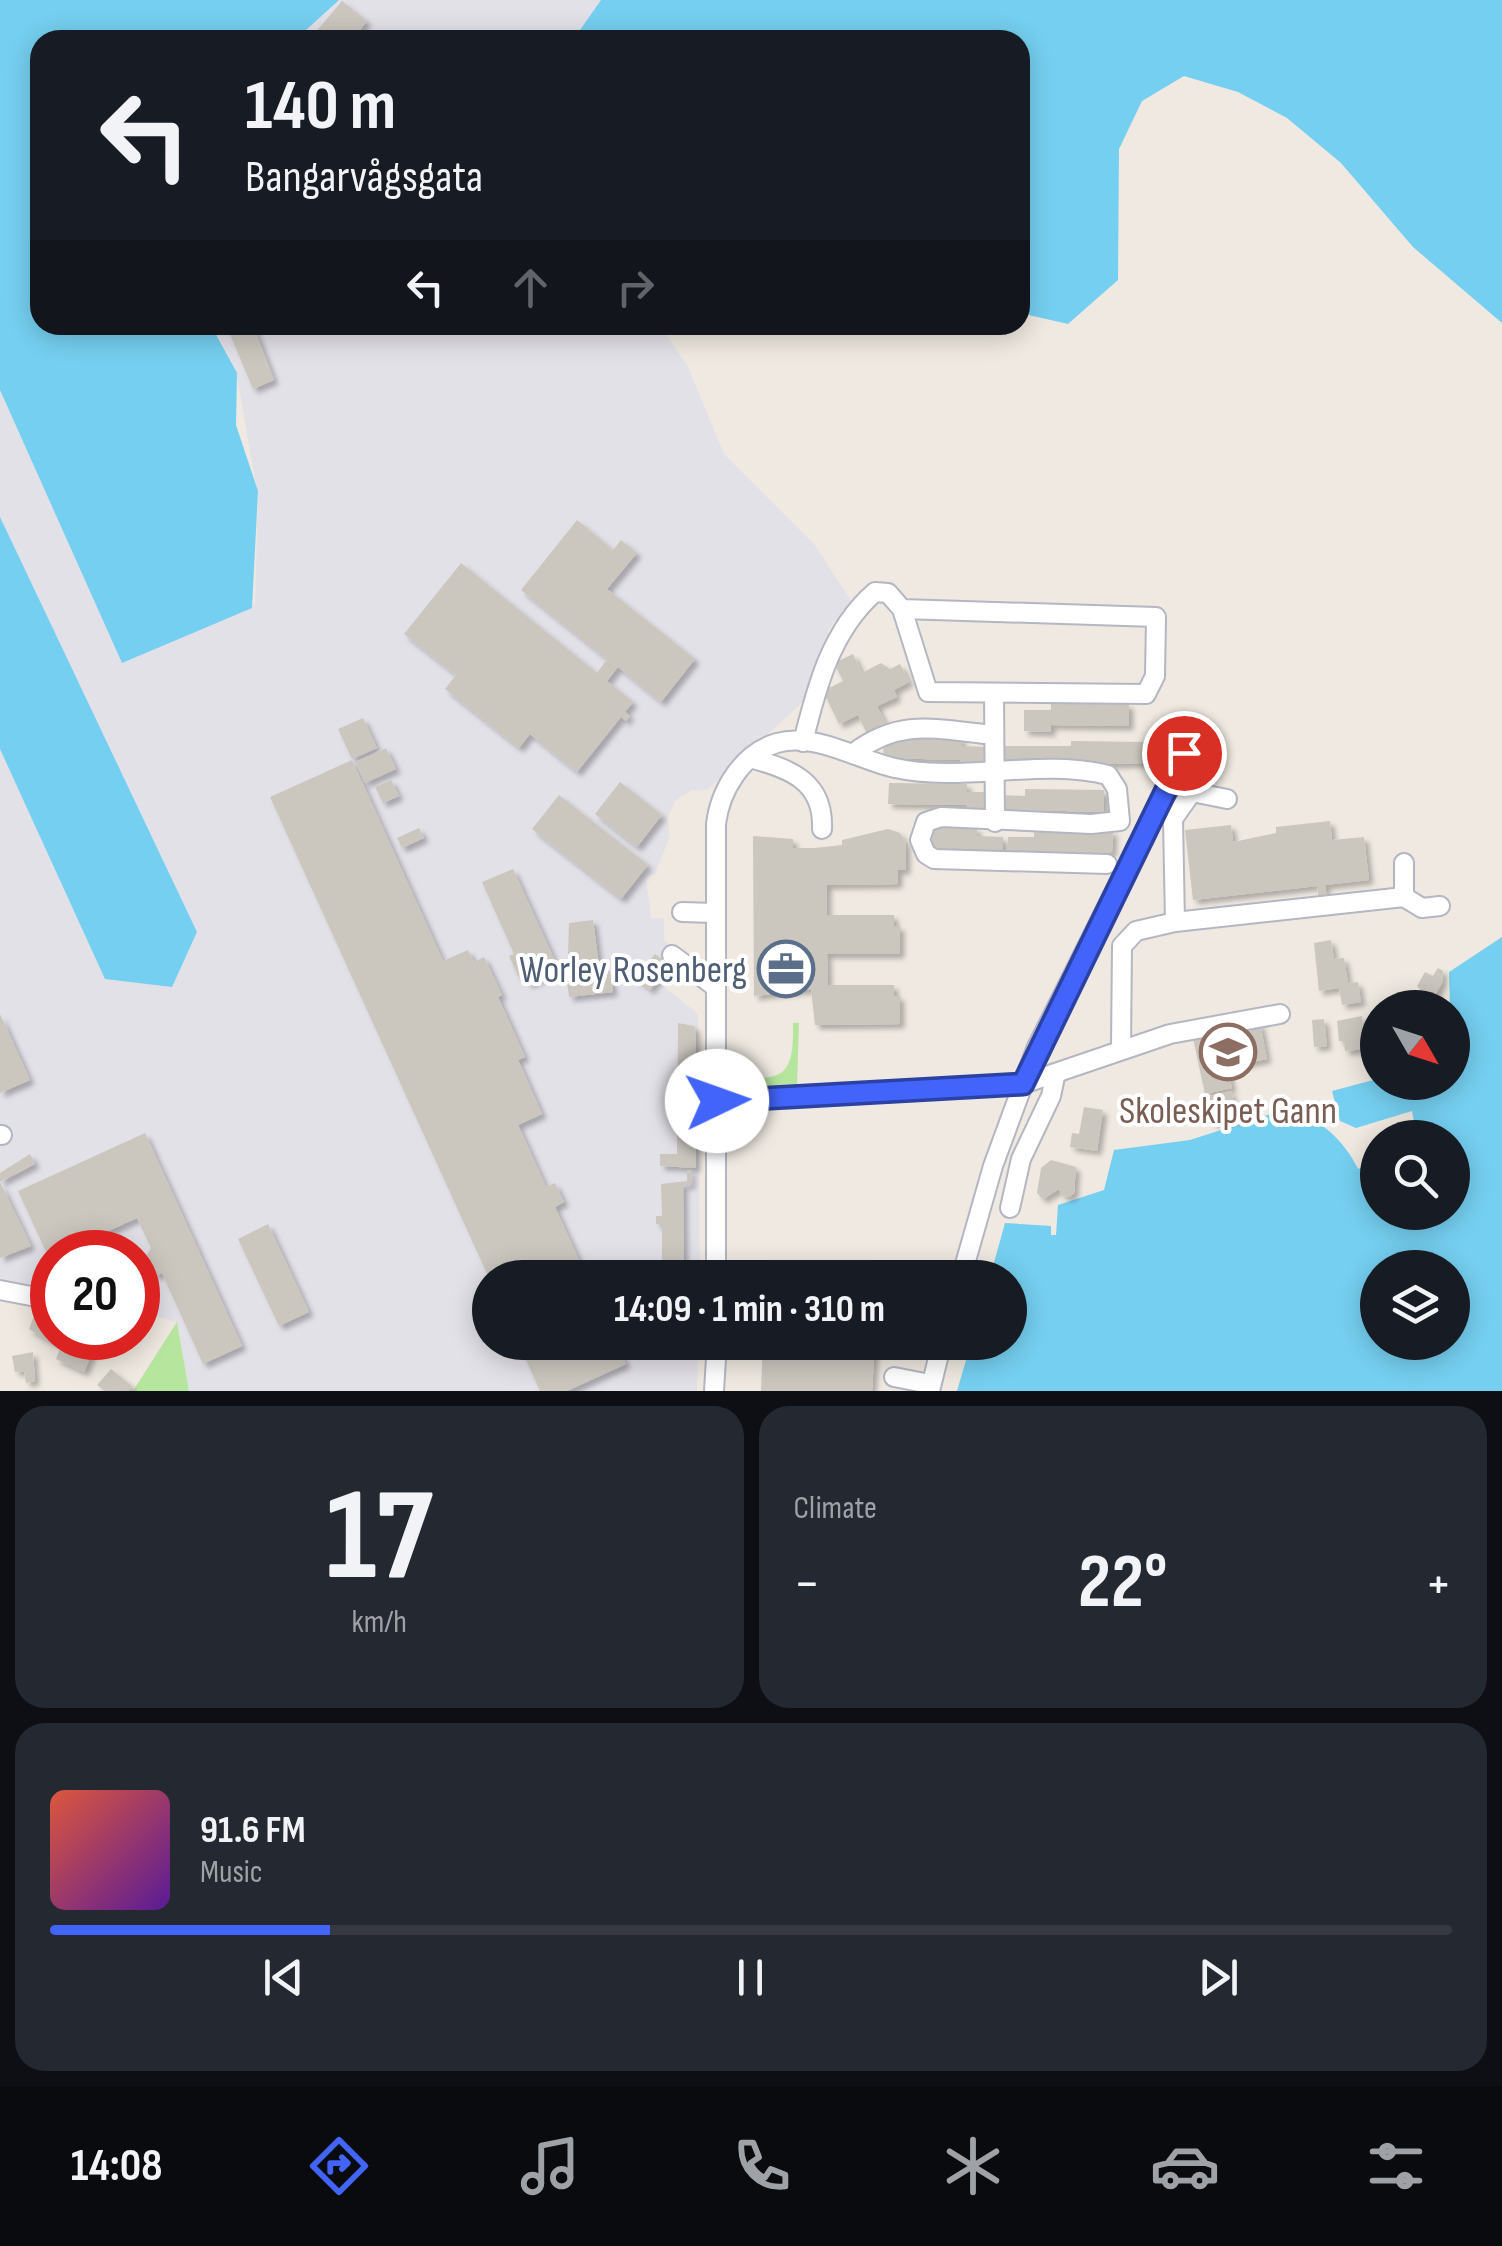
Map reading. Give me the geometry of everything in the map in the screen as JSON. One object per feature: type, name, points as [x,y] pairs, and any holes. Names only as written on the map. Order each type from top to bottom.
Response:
[{"type":"street","points":[[803,742],[816,688],[849,623],[876,592],[888,593],[902,609],[928,692],[1146,694],[1155,676],[1156,616],[902,609]]},
{"type":"street","points":[[994,692],[996,822]]},
{"type":"street","points":[[855,752],[880,734],[903,728],[994,735]]},
{"type":"street","points":[[716,1260],[714,914],[718,805],[750,758],[772,744],[803,742],[855,752],[895,768],[1108,776],[1117,789],[1120,821],[933,818],[923,827],[921,846],[934,859],[1106,864]]},
{"type":"street","points":[[967,1260],[1023,1084],[1184,753]]},
{"type":"street","points":[[750,758],[786,768],[811,787],[819,800],[822,829]]},
{"type":"street","points":[[1176,922],[1173,819],[1192,792],[1227,799]]},
{"type":"street","points":[[1404,863],[1404,897]]},
{"type":"street","points":[[1120,1048],[1122,946],[1136,930],[1176,922],[1404,897],[1422,908],[1440,906]]},
{"type":"street","points":[[682,912],[714,914]]},
{"type":"street","points":[[672,955],[714,986]]},
{"type":"street","points":[[717,1101],[1023,1084],[1054,1077],[1120,1048],[1170,1034],[1280,1014]]},
{"type":"street","points":[[1010,1208],[1021,1159],[1051,1096],[1054,1077]]},
{"type":"street","points":[[0,1290],[30,1296]]},
{"type":"street","points":[[714,1391],[715,1360]]},
{"type":"street","points":[[894,1377],[930,1387],[937,1360]]},
{"type":"shaded area","points":[[335,0],[601,0],[581,30],[303,30]]},
{"type":"shaded area","points":[[218,335],[667,335],[688,367],[724,454],[815,545],[851,601],[829,629],[807,698],[707,790],[692,790],[675,801],[667,819],[670,836],[655,874],[646,878],[651,918],[664,918],[664,940],[676,950],[657,981],[698,1014],[700,1260],[472,1260],[472,1360],[698,1360],[697,1391],[189,1391],[177,1322],[160,1318],[160,1230],[30,1230],[30,1286],[0,1278],[0,388],[122,657],[255,604],[258,497],[236,371]]},
{"type":"green space","points":[[793,1023],[799,1023],[797,1086],[761,1088],[743,1083],[737,1076],[733,1052],[756,1077],[778,1075],[789,1063]]},
{"type":"green space","points":[[177,1322],[189,1391],[133,1391],[153,1360],[160,1360],[160,1349]]},
{"type":"water","points":[[0,0],[339,0],[306,30],[30,30],[30,335],[216,335],[237,373],[236,425],[258,491],[252,608],[122,663],[0,390]]},
{"type":"water","points":[[601,0],[1502,0],[1502,323],[1413,247],[1341,163],[1287,118],[1238,92],[1184,76],[1142,101],[1119,149],[1118,280],[1068,324],[1030,315],[1030,30],[580,30]]},
{"type":"water","points":[[0,517],[197,932],[172,987],[105,979],[0,749]]},
{"type":"water","points":[[1502,937],[1502,1391],[957,1391],[966,1360],[1027,1360],[1027,1260],[995,1260],[1005,1223],[1051,1226],[1051,1235],[1056,1235],[1058,1205],[1104,1190],[1114,1150],[1190,1140],[1283,1110],[1294,1111],[1327,1129],[1360,1168],[1360,1230],[1470,1230],[1470,1120],[1414,1120],[1412,1111],[1382,1120],[1360,1120],[1360,1127],[1356,1128],[1340,1121],[1332,1091],[1360,1084],[1360,1100],[1470,1100],[1470,990],[1449,990],[1449,972]]},
{"type":"building","points":[[342,1],[367,21],[360,30],[317,30]]},
{"type":"building","points":[[230,335],[257,335],[274,380],[253,389]]},
{"type":"building","points":[[577,520],[613,550],[621,540],[637,553],[607,589],[695,659],[661,702],[618,667],[607,681],[633,702],[625,712],[630,716],[626,721],[621,717],[577,772],[530,734],[519,748],[445,689],[456,675],[404,634],[461,563],[597,673],[607,659],[521,590]]},
{"type":"building","points":[[853,654],[862,673],[881,663],[890,669],[900,664],[909,682],[894,690],[897,697],[877,706],[886,725],[867,734],[858,715],[839,724],[823,691],[843,681],[834,663]]},
{"type":"building","points":[[1051,703],[1129,704],[1129,726],[1051,725],[1051,732],[1024,731],[1024,710],[1051,710]]},
{"type":"building","points":[[363,718],[377,748],[352,759],[338,729]]},
{"type":"building","points":[[884,737],[962,738],[962,746],[988,747],[987,768],[960,768],[961,760],[883,758]]},
{"type":"building","points":[[1071,741],[1144,742],[1143,763],[1005,767],[1005,746],[1071,746]]},
{"type":"building","points":[[386,748],[396,769],[365,783],[356,762]]},
{"type":"building","points":[[352,760],[443,961],[468,950],[474,962],[484,957],[525,1057],[518,1060],[542,1114],[518,1125],[546,1187],[555,1183],[564,1202],[555,1207],[579,1260],[481,1260],[270,797]]},
{"type":"building","points":[[391,780],[399,796],[383,803],[375,787]]},
{"type":"building","points":[[620,782],[662,815],[637,847],[595,814]]},
{"type":"building","points":[[889,783],[967,784],[967,792],[993,792],[993,813],[966,812],[966,805],[888,804]]},
{"type":"building","points":[[1025,789],[1104,790],[1104,812],[1026,810],[1026,817],[998,817],[999,795],[1025,796]]},
{"type":"building","points":[[559,795],[648,865],[621,899],[532,829]]},
{"type":"building","points":[[1330,821],[1332,840],[1364,837],[1369,880],[1325,885],[1327,898],[1319,899],[1317,886],[1193,900],[1185,830],[1231,825],[1233,842],[1276,833],[1276,827]]},
{"type":"building","points":[[419,828],[424,838],[402,848],[397,838]]},
{"type":"building","points":[[931,828],[977,828],[977,836],[1003,837],[1003,858],[976,857],[976,849],[931,849]]},
{"type":"building","points":[[888,829],[900,833],[906,843],[906,870],[898,870],[898,884],[827,885],[827,915],[894,915],[894,926],[900,926],[900,954],[827,954],[828,985],[894,985],[894,996],[900,996],[900,1024],[815,1025],[811,989],[754,996],[753,836],[793,839],[793,848],[815,848],[842,845],[842,840]]},
{"type":"building","points":[[1034,830],[1113,831],[1112,853],[1035,852],[1035,859],[1008,858],[1008,837],[1034,837]]},
{"type":"building","points":[[513,869],[559,970],[528,984],[523,973],[518,976],[509,956],[514,954],[482,882]]},
{"type":"building","points":[[593,920],[600,973],[610,971],[613,992],[569,997],[567,980],[577,979],[573,954],[568,955],[569,923]]},
{"type":"building","points":[[1331,940],[1334,959],[1344,958],[1348,983],[1358,982],[1360,1002],[1342,1005],[1339,988],[1319,991],[1314,943]]},
{"type":"building","points":[[655,954],[669,965],[650,990],[635,978]]},
{"type":"building","points":[[1438,968],[1443,971],[1438,990],[1420,990],[1417,986],[1425,972],[1433,976]]},
{"type":"building","points":[[0,1014],[30,1080],[0,1093]]},
{"type":"building","points":[[1360,1016],[1360,1050],[1345,1051],[1344,1041],[1339,1041],[1337,1021]]},
{"type":"building","points":[[1324,1019],[1327,1046],[1314,1047],[1312,1020]]},
{"type":"building","points":[[678,1023],[694,1026],[696,1032],[696,1168],[660,1166],[660,1154],[677,1154]]},
{"type":"building","points":[[1260,1023],[1267,1059],[1227,1067],[1232,1088],[1205,1094],[1193,1038]]},
{"type":"building","points":[[1231,1091],[1237,1118],[1211,1123],[1205,1097]]},
{"type":"building","points":[[1084,1107],[1103,1110],[1097,1151],[1070,1147],[1072,1133],[1079,1134]]},
{"type":"building","points":[[145,1133],[242,1346],[203,1364],[160,1274],[160,1230],[143,1230],[137,1218],[111,1230],[36,1230],[18,1191]]},
{"type":"building","points":[[30,1154],[35,1164],[0,1182],[0,1173]]},
{"type":"building","points":[[1051,1160],[1076,1167],[1074,1193],[1070,1197],[1062,1196],[1059,1189],[1043,1199],[1037,1193],[1041,1168]]},
{"type":"building","points":[[687,1170],[691,1170],[691,1185],[683,1185],[684,1260],[662,1260],[662,1224],[656,1224],[656,1216],[662,1216],[661,1184],[687,1181]]},
{"type":"building","points":[[0,1182],[30,1246],[0,1258]]},
{"type":"building","points":[[268,1224],[309,1312],[279,1326],[238,1239]]},
{"type":"building","points":[[30,1353],[35,1381],[26,1383],[24,1371],[15,1372],[12,1356]]},
{"type":"building","points":[[58,1360],[89,1360],[84,1372]]},
{"type":"building","points":[[526,1360],[624,1360],[626,1364],[567,1391],[540,1391]]},
{"type":"building","points":[[762,1360],[874,1360],[872,1391],[761,1391]]},
{"type":"building","points":[[111,1369],[132,1386],[128,1391],[105,1391],[97,1385]]},
{"type":"place","name":"Worley Rosenberg","points":[[786,969]]},
{"type":"place","name":"Skoleskipet Gann","points":[[1228,1052]]},
{"type":"route","points":[[717,1101],[1023,1084],[1036,1049],[1184,753]]}]
